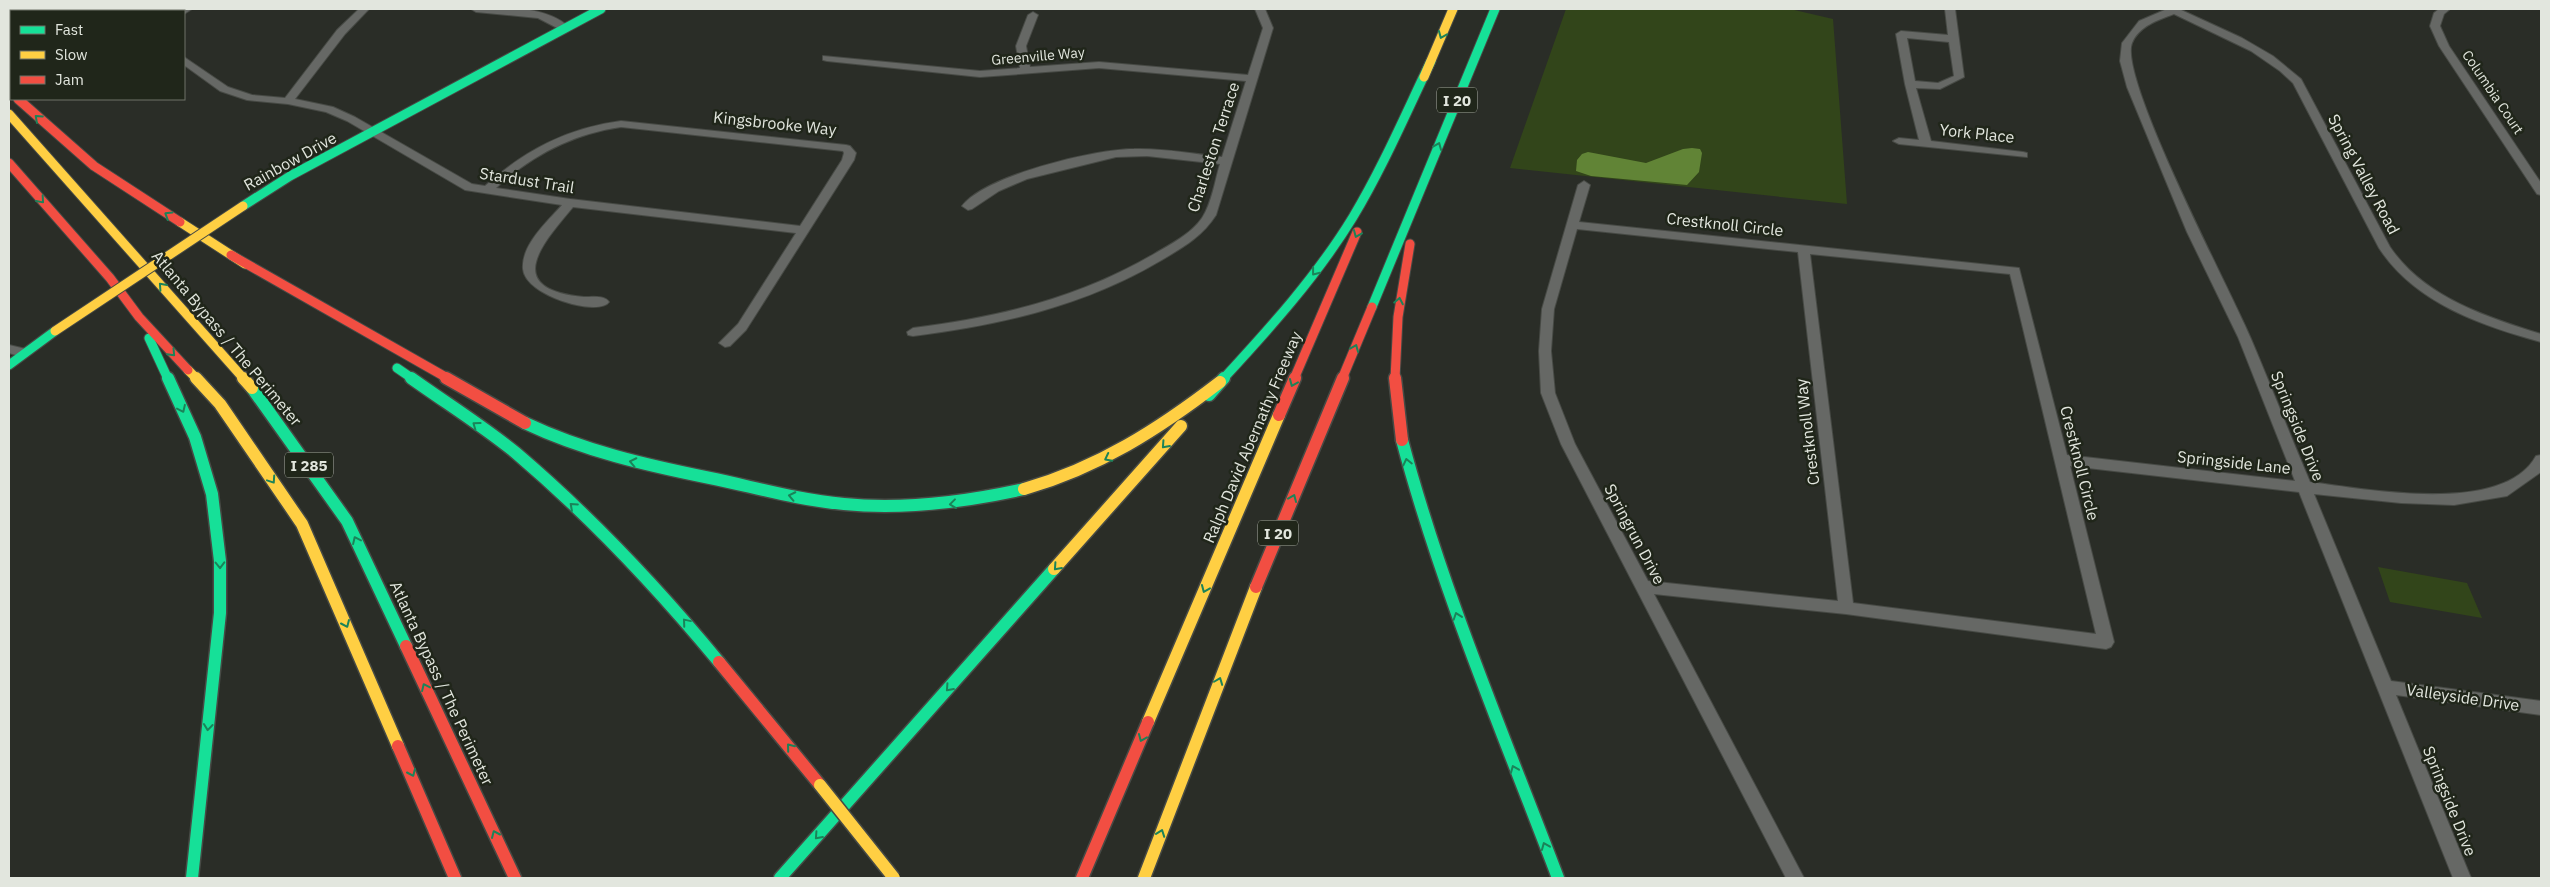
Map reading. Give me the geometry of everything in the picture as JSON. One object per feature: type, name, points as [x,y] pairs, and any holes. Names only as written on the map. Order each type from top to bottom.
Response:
[{"type":"main road","name":"Rainbow Drive","points":[[9,365],[127,281],[290,176],[376,132],[601,9]]},
{"type":"main road","name":"Ralph David Abernathy Freeway","points":[[1082,878],[1453,9]]},
{"type":"main road","name":"I 20","points":[[1144,878],[1239,629],[1495,9]]},
{"type":"main road","points":[[780,878],[1287,307],[1326,258],[1356,209],[1431,61]]},
{"type":"main road","points":[[19,100],[94,166],[231,255],[361,343]]},
{"type":"main road","name":"Atlanta Bypass / The Perimeter","points":[[9,114],[262,400],[347,521],[515,878]]},
{"type":"main road","name":"I 285","points":[[9,163],[110,278],[139,317],[220,404],[302,524],[455,878]]},
{"type":"main road","points":[[1420,191],[1396,318],[1393,372],[1396,415],[1414,492],[1423,519],[1490,710],[1558,878]]},
{"type":"main road","points":[[231,255],[499,409],[550,436],[622,460],[818,502],[851,506],[919,508],[989,499],[1049,484],[1078,473],[1146,438],[1186,411],[1220,382]]},
{"type":"main road","points":[[139,317],[195,437],[212,494],[220,561],[220,613],[192,878]]},
{"type":"main road","points":[[385,359],[515,454],[598,529],[670,602],[894,878]]},
{"type":"street","points":[[288,101],[340,32],[364,9]]},
{"type":"street","points":[[476,9],[540,15],[566,28]]},
{"type":"street","name":"Charleston Terrace","points":[[913,332],[966,326],[1030,313],[1088,294],[1152,261],[1204,225],[1210,215],[1268,28],[1265,17],[1260,9]]},
{"type":"street","points":[[1910,84],[1940,86],[1959,78],[1950,9]]},
{"type":"street","name":"Spring Valley Road","points":[[2173,9],[2258,50],[2282,65],[2297,82],[2385,248],[2400,268],[2422,286],[2465,311],[2541,338]]},
{"type":"street","name":"Springside Drive","points":[[2173,9],[2143,23],[2127,43],[2125,61],[2132,87],[2193,232],[2244,338],[2462,878]]},
{"type":"street","name":"Columbia Court","points":[[2444,9],[2439,13],[2435,26],[2444,46],[2541,191]]},
{"type":"street","points":[[1026,71],[1021,46],[1033,16]]},
{"type":"street","name":"York Place","points":[[1926,144],[1910,84],[1901,34],[1955,39]]},
{"type":"street","name":"Greenville Way","points":[[827,58],[980,74],[1099,65],[1252,78]]},
{"type":"street","name":"Stardust Trail","points":[[185,61],[224,89],[251,98],[288,101],[329,109],[376,132],[469,187],[570,203],[805,230]]},
{"type":"street","name":"Kingsbrooke Way","points":[[486,191],[508,170],[536,151],[573,133],[594,126],[621,124],[846,148],[850,153],[848,160],[805,230],[742,327],[725,343]]},
{"type":"street","name":"York Place","points":[[1899,141],[2023,155]]},
{"type":"street","points":[[968,206],[988,190],[1040,170],[1116,154],[1154,153],[1227,161]]},
{"type":"street","name":"Springrun Drive","points":[[1584,185],[1548,309],[1545,351],[1548,393],[1568,444],[1795,878]]},
{"type":"street","points":[[570,203],[549,227],[529,259],[530,275],[539,287],[562,298],[603,302]]},
{"type":"street","name":"Crestknoll Circle","points":[[1572,225],[2014,272],[2106,642],[1846,608],[1643,587]]},
{"type":"street","name":"Crestknoll Way","points":[[1804,251],[1846,608]]},
{"type":"street","points":[[9,349],[25,353]]},
{"type":"street","name":"Springside Lane","points":[[2061,460],[2303,488],[2402,498],[2454,500],[2502,492],[2537,468],[2541,460]]},
{"type":"street","name":"Valleyside Drive","points":[[2385,687],[2541,708]]},
{"type":"shaded area","points":[[1566,9],[1790,9],[1833,19],[1847,204],[1510,168]]},
{"type":"shaded area","points":[[1683,149],[1700,149],[1702,153],[1699,172],[1687,185],[1591,176],[1576,171],[1577,160],[1582,154],[1588,152],[1646,163]]},
{"type":"shaded area","points":[[2378,567],[2467,583],[2482,618],[2390,602]]},
{"type":"traffic: fast","points":[[243,206],[290,176],[601,9]]},
{"type":"traffic: fast","points":[[1372,307],[1495,9]]},
{"type":"traffic: fast","points":[[1209,395],[1294,299],[1340,237],[1366,195],[1431,61]]},
{"type":"traffic: fast","points":[[9,365],[55,331]]},
{"type":"traffic: fast","points":[[149,338],[195,437],[212,494],[220,561],[220,613],[192,878]]},
{"type":"traffic: fast","points":[[397,368],[515,453],[598,529],[670,603],[719,662]]},
{"type":"traffic: fast","points":[[252,388],[347,521],[406,646]]},
{"type":"traffic: fast","points":[[525,423],[545,433],[608,455],[818,501],[870,506],[922,505],[948,503],[1024,489]]},
{"type":"traffic: fast","points":[[1402,440],[1421,512],[1449,593],[1558,878]]},
{"type":"traffic: fast","points":[[780,878],[1054,569]]},
{"type":"traffic: slow","points":[[1424,77],[1453,9]]},
{"type":"traffic: slow","points":[[9,114],[252,388]]},
{"type":"traffic: slow","points":[[55,331],[243,206]]},
{"type":"traffic: slow","points":[[180,222],[245,264]]},
{"type":"traffic: slow","points":[[188,370],[220,404],[302,524],[398,746]]},
{"type":"traffic: slow","points":[[1024,489],[1078,472],[1103,460],[1152,432],[1220,382]]},
{"type":"traffic: slow","points":[[1148,722],[1279,415]]},
{"type":"traffic: slow","points":[[1054,569],[1181,426]]},
{"type":"traffic: slow","points":[[1144,878],[1256,587]]},
{"type":"traffic: slow","points":[[820,785],[894,878]]},
{"type":"traffic: jam","points":[[19,100],[94,166],[180,222]]},
{"type":"traffic: jam","points":[[9,163],[110,278],[139,317],[188,370]]},
{"type":"traffic: jam","points":[[1279,415],[1357,232]]},
{"type":"traffic: jam","points":[[1402,440],[1395,389],[1395,341],[1410,244]]},
{"type":"traffic: jam","points":[[231,255],[525,423]]},
{"type":"traffic: jam","points":[[1256,587],[1372,307]]},
{"type":"traffic: jam","points":[[406,646],[515,878]]},
{"type":"traffic: jam","points":[[719,662],[820,785]]},
{"type":"traffic: jam","points":[[1082,878],[1148,722]]},
{"type":"traffic: jam","points":[[398,746],[455,878]]}]
